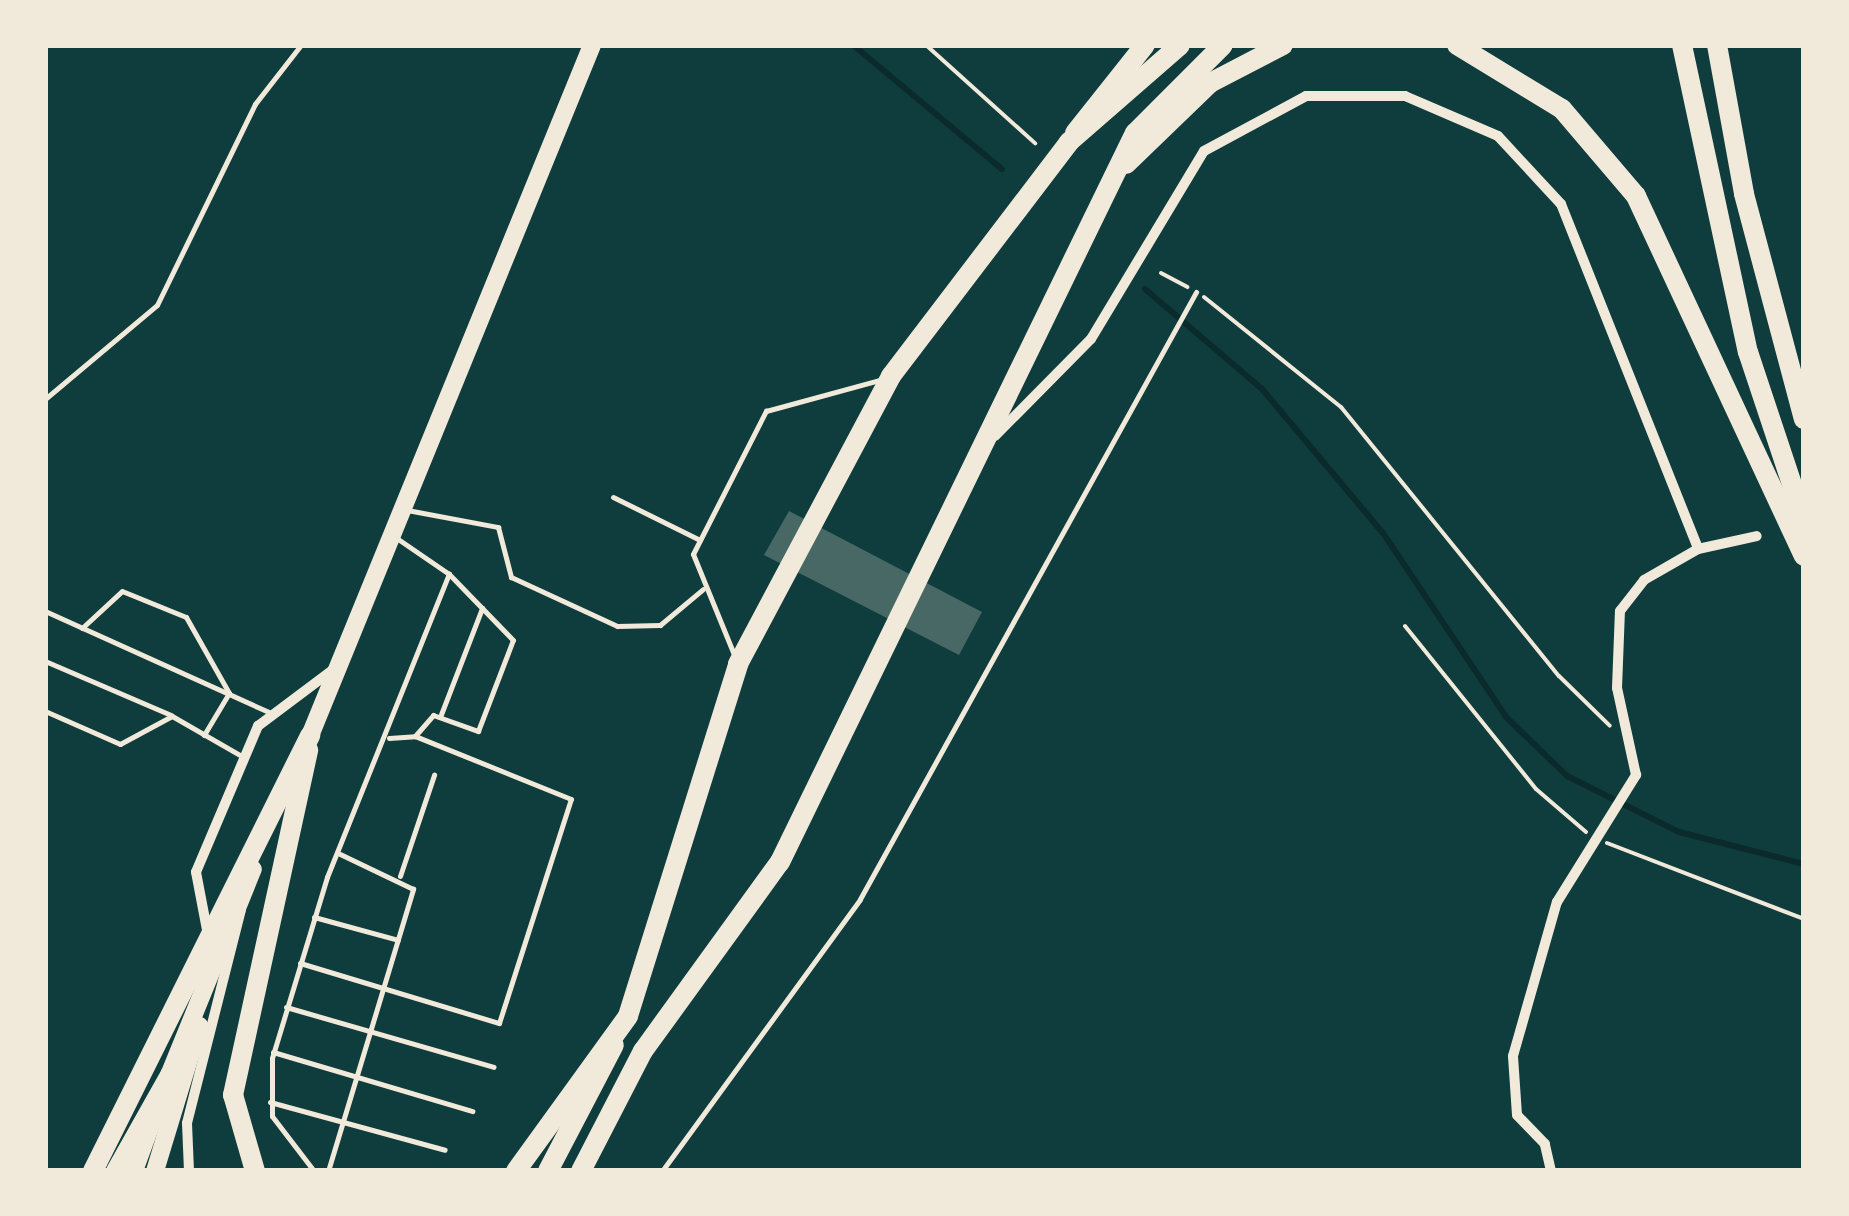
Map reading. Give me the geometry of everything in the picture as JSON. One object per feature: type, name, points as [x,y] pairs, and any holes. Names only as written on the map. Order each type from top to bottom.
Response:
[{"type":"highway","points":[[548,1171],[628,1016],[738,664],[891,376],[1145,45]]},
{"type":"highway","points":[[1069,142],[1180,45]]},
{"type":"highway","points":[[581,1171],[643,1051],[780,862],[988,444],[1135,133],[1222,45]]},
{"type":"highway","points":[[1118,173],[1210,83],[1282,45]]},
{"type":"highway","points":[[1457,45],[1562,109],[1636,196],[1804,556]]},
{"type":"highway","points":[[1682,45],[1743,333],[1804,520]]},
{"type":"highway","points":[[1717,45],[1744,194],[1804,419]]},
{"type":"highway","points":[[93,1171],[207,931],[310,735]]},
{"type":"highway","points":[[255,1171],[233,1095],[310,735]]},
{"type":"highway","points":[[516,1171],[628,1016]]},
{"type":"main road","points":[[134,1171],[211,972],[592,45]]},
{"type":"main road","points":[[156,1171],[211,972]]},
{"type":"main road","points":[[115,1171],[170,1073]]},
{"type":"street","points":[[988,444],[1091,340],[1165,204],[1215,142],[1306,96],[1405,96],[1498,136],[1560,204],[1698,549]]},
{"type":"street","points":[[1551,1171],[1545,1144],[1518,1115],[1513,1056],[1543,938],[1594,838],[1636,775],[1631,732],[1617,688],[1620,611],[1644,580],[1698,549],[1756,536]]},
{"type":"street","points":[[211,972],[196,872],[245,758],[274,714],[339,665]]},
{"type":"street","points":[[189,1171],[187,1123],[240,936],[242,896]]},
{"type":"lane","points":[[45,399],[158,305],[255,104],[301,45]]},
{"type":"lane","points":[[662,1171],[860,899],[1160,349],[1196,292]]},
{"type":"lane","points":[[738,664],[703,589],[692,554],[766,411],[891,376]]},
{"type":"lane","points":[[613,497],[700,540]]},
{"type":"lane","points":[[404,509],[498,527],[511,577],[616,626],[660,624],[703,589]]},
{"type":"lane","points":[[393,535],[449,574],[513,640],[478,731],[440,718]]},
{"type":"lane","points":[[314,1171],[284,1140],[270,1102],[273,1052],[314,916],[449,574]]},
{"type":"lane","points":[[82,628],[122,591],[186,617],[228,694]]},
{"type":"lane","points":[[415,736],[440,718],[482,608]]},
{"type":"lane","points":[[45,611],[274,714]]},
{"type":"lane","points":[[45,661],[172,716],[245,758]]},
{"type":"lane","points":[[204,735],[228,694]]},
{"type":"lane","points":[[45,711],[120,744],[172,716]]},
{"type":"lane","points":[[299,963],[500,1023],[570,798],[415,736],[387,738]]},
{"type":"lane","points":[[400,876],[434,775]]},
{"type":"lane","points":[[328,1171],[412,889],[400,876],[340,854]]},
{"type":"lane","points":[[314,916],[398,940]]},
{"type":"lane","points":[[286,1006],[494,1067]]},
{"type":"lane","points":[[273,1052],[472,1111]]},
{"type":"lane","points":[[270,1102],[445,1150]]},
{"type":"path","points":[[926,45],[1035,143]]},
{"type":"path","points":[[1161,272],[1196,292],[1340,407],[1597,722],[1631,732]]},
{"type":"path","points":[[1405,626],[1536,789],[1594,838],[1804,919]]},
{"type":"building","points":[[789,511],[982,612],[959,655],[764,555]]},
{"type":"waterway","points":[[853,45],[1002,169]]},
{"type":"waterway","points":[[1145,289],[1262,389],[1383,533],[1506,717],[1567,776],[1679,832],[1804,864]]}]
